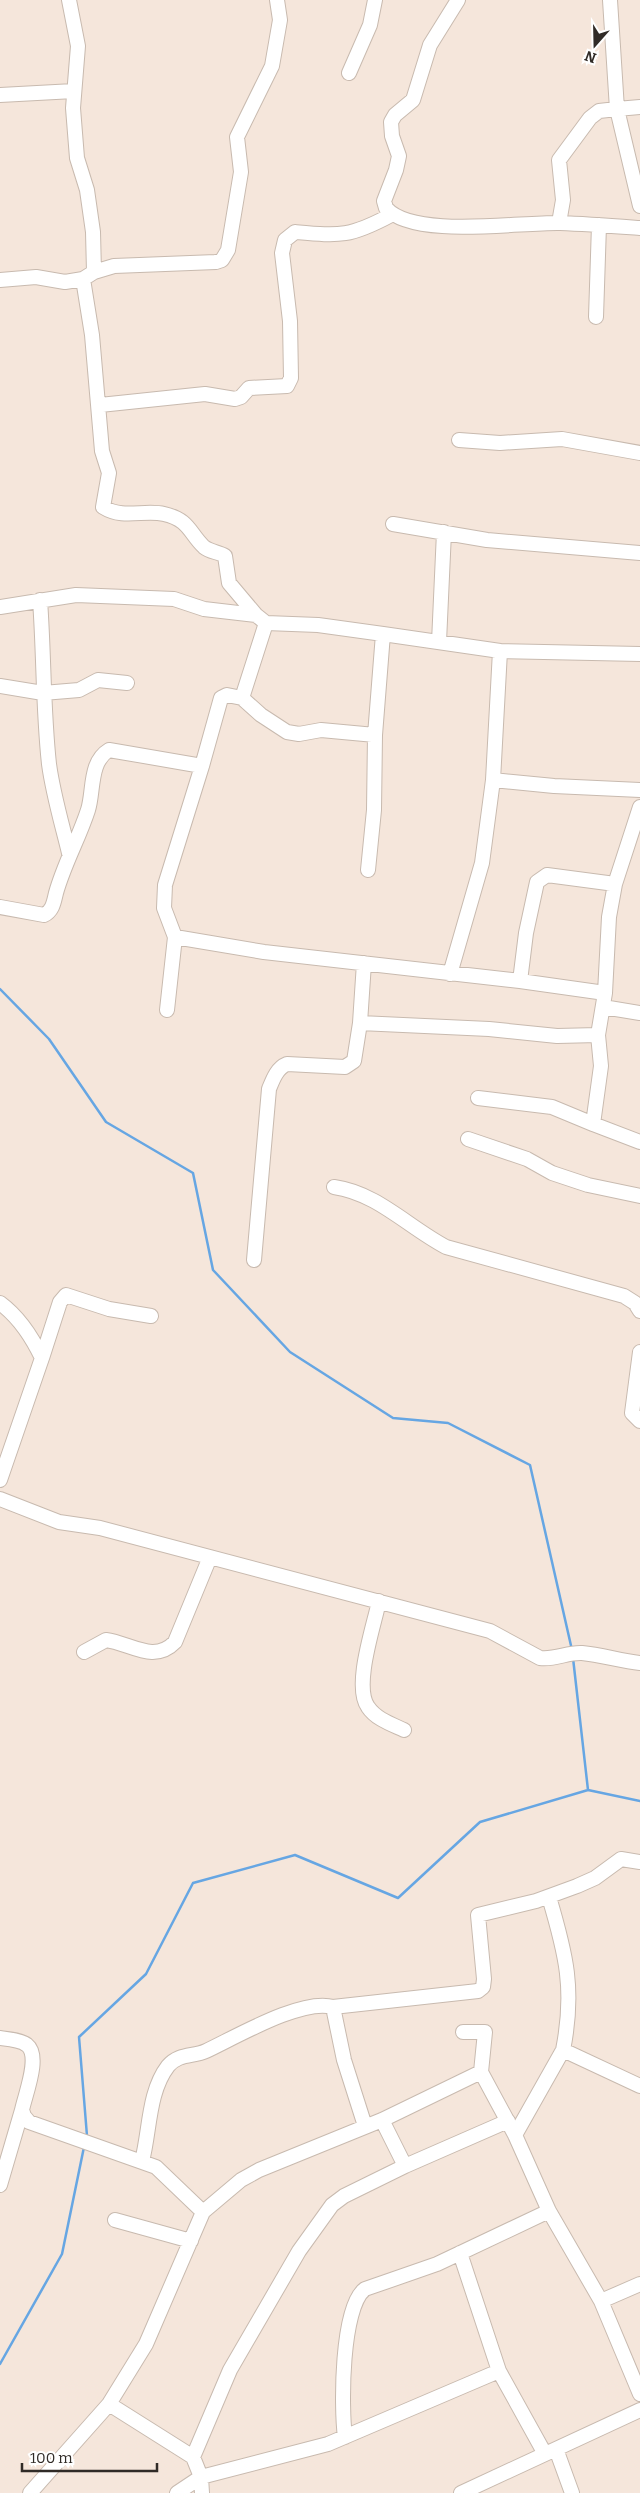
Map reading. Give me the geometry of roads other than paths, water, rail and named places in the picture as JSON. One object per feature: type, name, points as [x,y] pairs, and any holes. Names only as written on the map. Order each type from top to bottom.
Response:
[{"type":"street","points":[[69,0],[78,46],[74,91],[77,158],[87,190],[93,232],[89,275],[102,451],[109,477],[102,504],[104,507],[128,515],[162,513],[188,525],[205,547],[225,556],[229,584],[261,619]]},
{"type":"street","points":[[0,280],[36,278],[65,282],[114,266],[216,262],[222,260],[225,255],[241,172],[237,137],[272,66],[280,20],[277,0]]},
{"type":"street","points":[[350,73],[370,25],[375,0]]},
{"type":"street","points":[[458,0],[430,45],[412,100],[395,115],[391,122],[392,136],[399,156],[396,170],[384,201],[391,215],[400,220],[433,226],[559,223],[640,228]]},
{"type":"street","points":[[610,0],[617,108],[640,206]]},
{"type":"street","points":[[0,95],[74,91]]},
{"type":"street","points":[[559,223],[563,200],[559,166],[562,153],[590,118],[599,111],[640,107]]},
{"type":"street","points":[[100,405],[205,394],[235,399],[241,397],[249,388],[287,386],[291,378],[290,321],[282,253],[285,240],[295,232],[331,235],[350,234],[364,230],[391,215]]},
{"type":"street","points":[[596,317],[599,225]]},
{"type":"street","points":[[459,440],[500,443],[562,439],[583,441],[640,453]]},
{"type":"street","points":[[393,524],[487,540],[640,553]]},
{"type":"street","points":[[439,642],[444,532]]},
{"type":"street","points":[[0,607],[76,595],[174,599],[204,609],[261,619],[318,625],[500,651],[640,654]]},
{"type":"street","points":[[40,600],[44,662],[43,693],[50,766],[69,853]]},
{"type":"street","points":[[242,698],[261,619]]},
{"type":"street","points":[[368,870],[374,810],[375,735],[383,634]]},
{"type":"street","points":[[450,974],[483,856],[493,780],[500,651]]},
{"type":"street","points":[[0,686],[43,693],[79,690],[98,680],[127,683]]},
{"type":"street","points":[[167,1010],[175,937],[164,908],[165,885],[221,698],[227,695],[242,698],[261,715],[286,732],[299,734],[321,730],[375,735]]},
{"type":"street","points":[[0,907],[44,915],[49,913],[69,853],[88,810],[95,771],[105,753],[114,750],[202,766]]},
{"type":"street","points":[[493,780],[554,786],[640,790]]},
{"type":"street","points":[[593,1124],[601,1066],[598,1035],[605,993],[609,917],[615,884],[640,807]]},
{"type":"street","points":[[520,981],[526,933],[537,882],[547,875],[615,884]]},
{"type":"street","points":[[175,937],[264,952],[520,981],[605,993]]},
{"type":"street","points":[[254,1260],[272,1080],[280,1068],[287,1064],[350,1066],[354,1061],[360,1023],[364,964]]},
{"type":"street","points":[[603,1007],[640,1013]]},
{"type":"street","points":[[360,1023],[489,1029],[557,1036],[598,1035]]},
{"type":"street","points":[[478,1098],[552,1107],[640,1142]]},
{"type":"street","points":[[468,1139],[527,1159],[552,1173],[588,1185],[640,1196]]},
{"type":"street","points":[[334,1187],[370,1197],[426,1236],[446,1247],[624,1296],[635,1303],[640,1311]]},
{"type":"street","points":[[0,1480],[60,1302],[66,1295],[109,1308],[151,1316]]},
{"type":"street","points":[[0,1303],[17,1318],[28,1332],[42,1358]]},
{"type":"street","points":[[640,1352],[632,1413],[640,1421]]},
{"type":"street","points":[[0,1500],[59,1522],[100,1528],[490,1631],[540,1658],[548,1659],[567,1653],[582,1653],[640,1663]]},
{"type":"street","points":[[84,1652],[106,1640],[150,1653],[170,1648],[175,1642],[210,1557]]},
{"type":"street","points":[[379,1601],[362,1680],[363,1698],[367,1706],[380,1719],[404,1730]]},
{"type":"street","points":[[142,2161],[155,2094],[166,2071],[174,2061],[187,2054],[203,2052],[233,2035],[314,2005],[333,2007],[478,1991],[483,1987],[484,1980],[478,1915],[549,1897],[595,1878],[621,1859],[640,1862]]},
{"type":"street","points":[[515,2135],[563,2050],[570,1997],[569,1982],[564,1950],[549,1897]]},
{"type":"street","points":[[333,2007],[344,2060],[365,2126]]},
{"type":"street","points":[[463,2032],[485,2032],[481,2072],[515,2135],[549,2211],[601,2301],[640,2394]]},
{"type":"street","points":[[0,2038],[27,2044],[32,2051],[32,2073],[0,2184]]},
{"type":"street","points":[[563,2050],[640,2086]]},
{"type":"street","points":[[30,2493],[109,2404],[146,2344],[203,2212],[241,2180],[382,2120],[481,2072]]},
{"type":"street","points":[[22,2110],[24,2116],[35,2125],[142,2161],[166,2176],[203,2212]]},
{"type":"street","points":[[382,2120],[405,2166]]},
{"type":"street","points":[[193,2457],[230,2370],[299,2251],[323,2214],[344,2196],[405,2166],[508,2121]]},
{"type":"street","points":[[345,2437],[342,2414],[344,2362],[354,2306],[359,2294],[365,2289],[460,2254],[549,2211]]},
{"type":"street","points":[[115,2220],[191,2241]]},
{"type":"street","points":[[460,2254],[499,2371],[550,2451],[572,2493]]},
{"type":"street","points":[[601,2301],[640,2284]]},
{"type":"street","points":[[177,2493],[201,2477],[328,2444],[499,2371]]},
{"type":"street","points":[[109,2404],[193,2457],[201,2477],[202,2493]]},
{"type":"street","points":[[461,2493],[640,2410]]},
{"type":"waterway","points":[[0,989],[49,1039],[106,1122],[193,1173],[213,1270],[290,1352],[393,1418],[448,1423],[530,1465],[572,1650]]},
{"type":"waterway","points":[[573,1658],[588,1790]]},
{"type":"waterway","points":[[87,2136],[79,2037],[146,1974],[193,1883],[295,1855],[398,1898],[480,1822],[588,1790],[640,1801]]},
{"type":"waterway","points":[[0,2364],[62,2254],[84,2147]]}]
